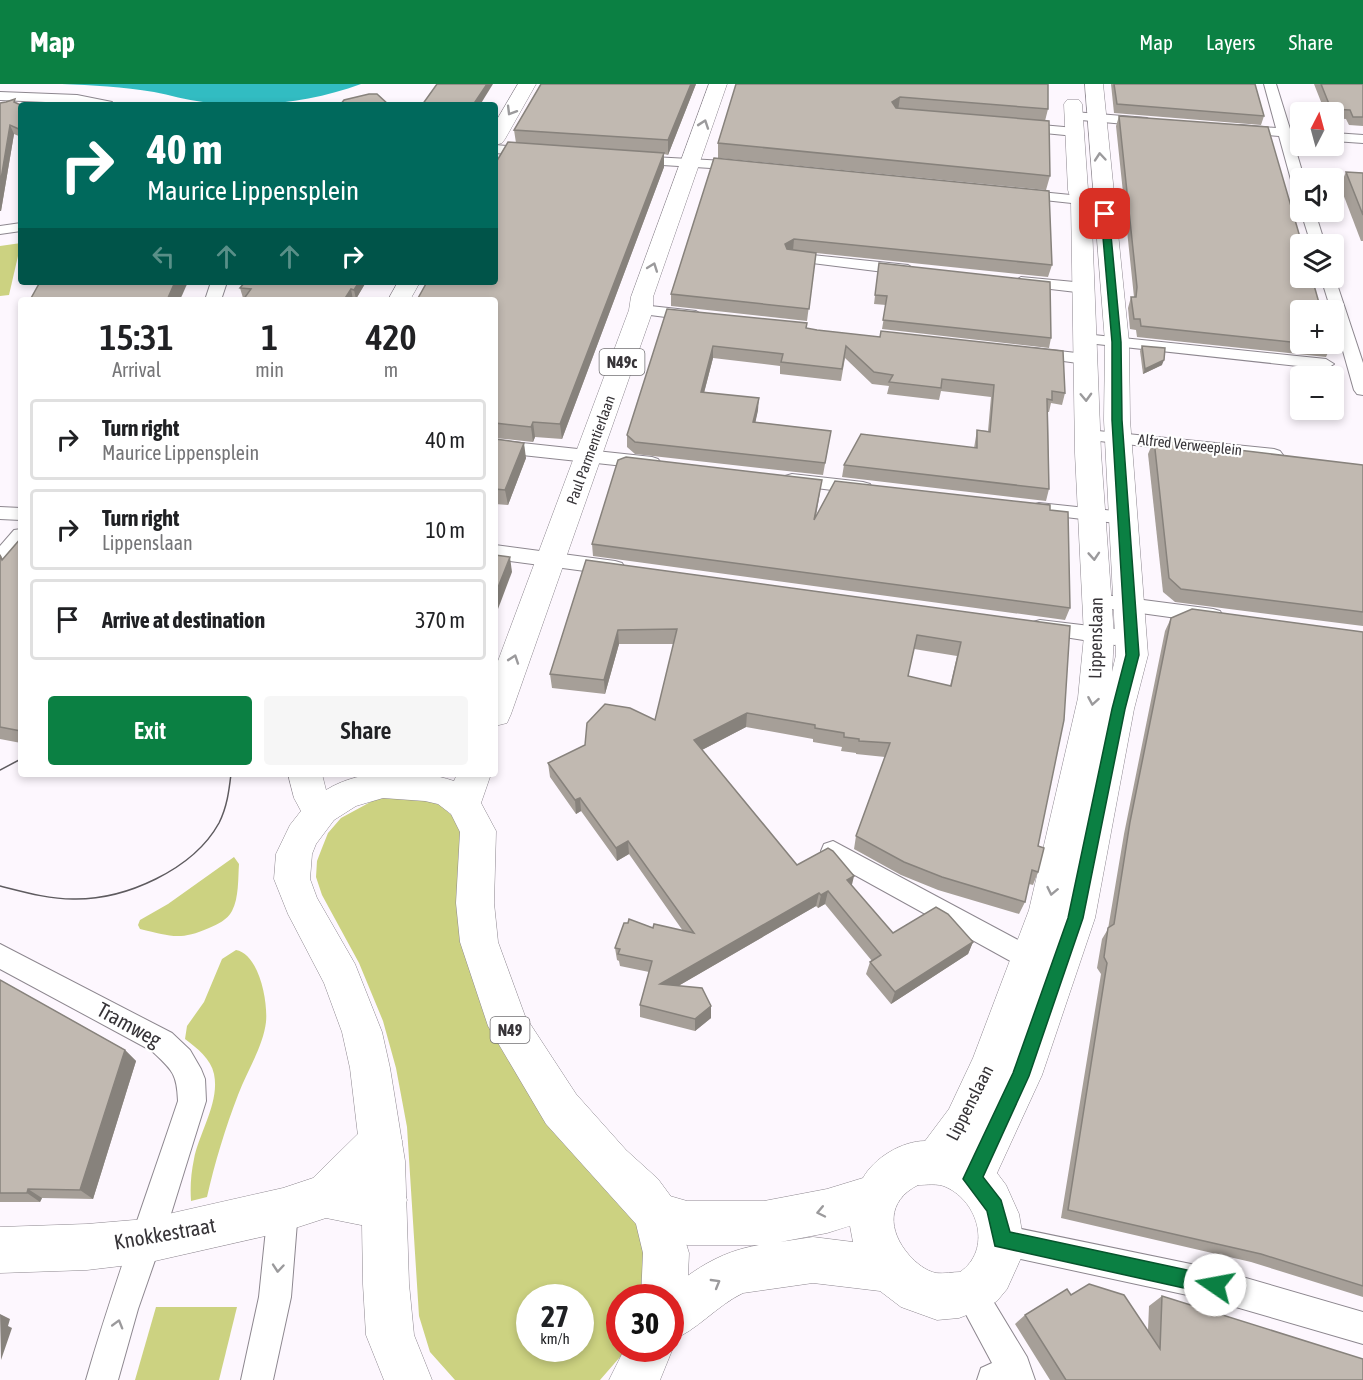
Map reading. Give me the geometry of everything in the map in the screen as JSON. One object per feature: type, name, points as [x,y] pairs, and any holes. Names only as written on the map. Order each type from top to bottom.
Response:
[{"type":"main road","points":[[498,134],[527,84]]},
{"type":"main road","name":"Paul Parmentierlaan","points":[[498,705],[549,559],[590,456],[641,310],[642,297],[718,84]]},
{"type":"main road","name":"Lippenslaan","points":[[1072,84],[1082,122],[1116,342],[1124,518],[1115,620]]},
{"type":"main road","name":"Lippenslaan","points":[[954,1171],[959,1133],[1004,1031],[1042,966],[1076,918],[1118,709],[1132,655],[1115,620],[1092,516],[1084,349],[1085,288],[1081,200],[1078,190],[1082,122],[1094,84]]},
{"type":"main road","points":[[305,777],[311,798],[322,810]]},
{"type":"main road","name":"N49","points":[[408,1380],[390,1335],[381,1141],[362,1032],[341,977],[301,903],[292,879],[294,854],[303,835],[322,810],[344,796],[383,783],[425,787],[448,793],[469,789],[478,831],[475,903],[479,942],[508,1026],[561,1109],[611,1165],[642,1195],[656,1214],[666,1253],[665,1284]]},
{"type":"main road","name":"Knokkestraat","points":[[0,1250],[87,1247],[146,1241],[283,1210],[326,1196],[381,1141]]},
{"type":"main road","points":[[917,1163],[954,1171],[985,1191],[1000,1223],[1002,1240],[998,1262],[987,1280],[970,1292],[948,1298],[925,1294],[903,1283],[890,1269],[876,1246],[871,1220],[877,1195],[886,1181],[899,1170],[917,1163]]},
{"type":"main road","points":[[656,1214],[687,1223],[764,1223],[827,1211],[877,1195]]},
{"type":"main road","name":"Knokkestraat","points":[[326,1196],[361,1203],[385,1200]]},
{"type":"main road","points":[[684,1307],[716,1282],[740,1271],[813,1260],[890,1269]]},
{"type":"main road","points":[[633,1380],[644,1362]]},
{"type":"street","points":[[1270,84],[1294,168]]},
{"type":"street","points":[[0,96],[77,99],[92,102]]},
{"type":"street","points":[[1011,127],[1082,122],[1164,124]]},
{"type":"street","points":[[1231,129],[1290,133]]},
{"type":"street","points":[[1344,137],[1363,139]]},
{"type":"street","points":[[498,149],[543,153]]},
{"type":"street","points":[[626,159],[751,167]]},
{"type":"street","points":[[1008,193],[1081,200]]},
{"type":"street","points":[[0,230],[18,227]]},
{"type":"street","points":[[793,257],[922,271]]},
{"type":"street","points":[[1004,280],[1085,288]]},
{"type":"street","points":[[1332,288],[1359,367],[1363,390]]},
{"type":"street","points":[[641,310],[710,318]]},
{"type":"street","points":[[1015,351],[1084,349],[1116,342],[1326,364]]},
{"type":"street","name":"Alfred Verweeplein","points":[[1088,435],[1296,457]]},
{"type":"street","points":[[498,446],[664,464]]},
{"type":"street","points":[[771,477],[878,490]]},
{"type":"street","points":[[1020,507],[1124,518]]},
{"type":"street","points":[[0,513],[18,514]]},
{"type":"street","points":[[0,559],[18,538]]},
{"type":"street","points":[[498,552],[637,571]]},
{"type":"street","points":[[1024,625],[1115,620],[1228,618]]},
{"type":"street","points":[[832,851],[1042,966]]},
{"type":"street","name":"Tramweg","points":[[0,956],[162,1042],[180,1059],[191,1079],[192,1101],[122,1310],[102,1380]]},
{"type":"street","points":[[257,1380],[275,1297],[283,1210]]},
{"type":"street","points":[[1002,1240],[1215,1285],[1363,1328]]},
{"type":"street","points":[[970,1292],[1009,1376]]},
{"type":"green space","points":[[18,243],[18,256],[9,295],[0,296],[0,246]]},
{"type":"green space","points":[[402,796],[418,797],[440,805],[457,820],[464,838],[472,951],[645,1239],[645,1284],[606,1284],[606,1362],[616,1362],[600,1380],[455,1380],[430,1352],[419,1316],[407,1127],[396,1068],[383,1021],[359,963],[322,895],[316,877],[317,861],[328,833],[341,818],[376,799]]},
{"type":"green space","points":[[234,857],[239,864],[237,894],[232,911],[225,919],[199,932],[182,936],[140,929],[138,925],[140,920],[168,904]]},
{"type":"green space","points":[[236,950],[244,953],[256,969],[263,991],[266,1022],[258,1050],[229,1120],[207,1197],[191,1201],[194,1159],[212,1106],[215,1085],[210,1063],[185,1039],[187,1026],[204,1002],[222,959]]},
{"type":"green space","points":[[156,1307],[237,1307],[219,1380],[135,1380]]},
{"type":"water","points":[[62,84],[361,84],[323,95],[283,102],[206,102],[154,92]]},
{"type":"building","points":[[437,84],[487,84],[475,102],[424,102]]},
{"type":"building","points":[[541,84],[691,84],[668,140],[514,130]]},
{"type":"building","points":[[736,84],[1048,84],[1048,109],[900,97],[892,102],[896,108],[1049,121],[1050,176],[718,143]]},
{"type":"building","points":[[1114,84],[1255,84],[1264,116],[1117,104]]},
{"type":"building","points":[[1321,84],[1363,84],[1363,117],[1353,117],[1350,110],[1344,110],[1344,102],[1328,102]]},
{"type":"building","points":[[377,94],[386,102],[342,102]]},
{"type":"building","points":[[15,99],[14,102],[18,104],[18,129],[10,125],[0,185],[0,103]]},
{"type":"building","points":[[1119,116],[1268,127],[1290,203],[1290,222],[1296,222],[1299,234],[1290,234],[1290,288],[1315,288],[1318,300],[1290,300],[1290,342],[1141,326],[1140,319],[1134,319],[1131,297],[1136,297],[1137,287]]},
{"type":"building","points":[[508,142],[664,153],[560,424],[533,422],[531,427],[498,423],[498,297],[419,297],[425,285],[498,285],[498,159]]},
{"type":"building","points":[[714,158],[1049,191],[1052,265],[794,239],[785,244],[787,249],[816,253],[809,309],[671,294]]},
{"type":"building","points":[[1346,172],[1363,173],[1363,215]]},
{"type":"building","points":[[879,263],[1050,282],[1051,338],[883,320],[887,296],[875,295]]},
{"type":"building","points":[[38,285],[174,285],[168,297],[32,297]]},
{"type":"building","points":[[242,285],[357,285],[346,297],[245,297],[251,289],[240,288]]},
{"type":"building","points":[[667,309],[807,323],[806,328],[880,337],[881,331],[1063,351],[1065,393],[1052,391],[1052,400],[1047,399],[1049,489],[844,465],[861,434],[977,448],[977,430],[990,432],[994,385],[942,379],[941,388],[889,382],[893,375],[874,372],[846,346],[842,369],[781,362],[783,354],[713,346],[701,392],[759,398],[753,422],[831,431],[825,463],[635,442],[627,435]]},
{"type":"building","points":[[1142,346],[1165,348],[1164,360],[1145,369]]},
{"type":"building","points":[[498,439],[524,443],[505,490],[498,489]]},
{"type":"building","points":[[1154,440],[1363,465],[1363,612],[1181,589],[1169,578]]},
{"type":"building","points":[[626,457],[822,480],[814,520],[835,481],[1050,505],[1050,510],[1068,512],[1070,608],[592,544],[618,460]]},
{"type":"building","points":[[18,541],[18,730],[0,727],[0,555],[2,560]]},
{"type":"building","points":[[498,555],[510,557],[498,587]]},
{"type":"building","points":[[586,560],[1070,626],[1064,720],[1038,846],[1044,848],[1038,872],[1032,870],[1025,902],[942,877],[904,862],[856,836],[890,743],[859,741],[859,739],[844,737],[844,733],[815,728],[815,725],[747,713],[694,740],[797,865],[828,848],[854,876],[847,880],[893,933],[936,907],[948,914],[973,942],[895,992],[870,962],[881,955],[828,891],[821,895],[819,893],[660,984],[702,988],[711,1006],[695,1019],[640,1005],[652,961],[618,954],[620,949],[615,948],[624,923],[628,923],[629,919],[653,928],[654,924],[694,933],[628,841],[616,848],[580,798],[575,800],[548,763],[585,745],[587,723],[605,704],[630,708],[655,720],[677,629],[618,630],[604,680],[550,674]],"holes":[[[917,635],[961,642],[951,686],[908,676]]]},
{"type":"building","points":[[1192,609],[1363,632],[1363,1286],[1261,1254],[1068,1210],[1107,963],[1104,957],[1108,928],[1114,924],[1130,822],[1171,618]]},
{"type":"building","points":[[0,980],[125,1050],[80,1190],[28,1189],[27,1193],[0,1193]]},
{"type":"building","points":[[1089,1284],[1124,1295],[1160,1349],[1162,1296],[1363,1359],[1363,1380],[1066,1380],[1025,1315],[1067,1289],[1071,1295]]},
{"type":"tram line","points":[[0,770],[18,761]]},
{"type":"tram line","points":[[0,886],[27,893],[73,899],[114,894],[156,879],[193,855],[207,840],[224,811],[231,777]]},
{"type":"route","points":[[1105,214],[1116,342],[1117,420],[1132,622],[1132,655],[1118,709],[1076,918],[1021,1076],[972,1179],[985,1191],[994,1206],[1000,1223],[1002,1240],[1215,1285]]}]
